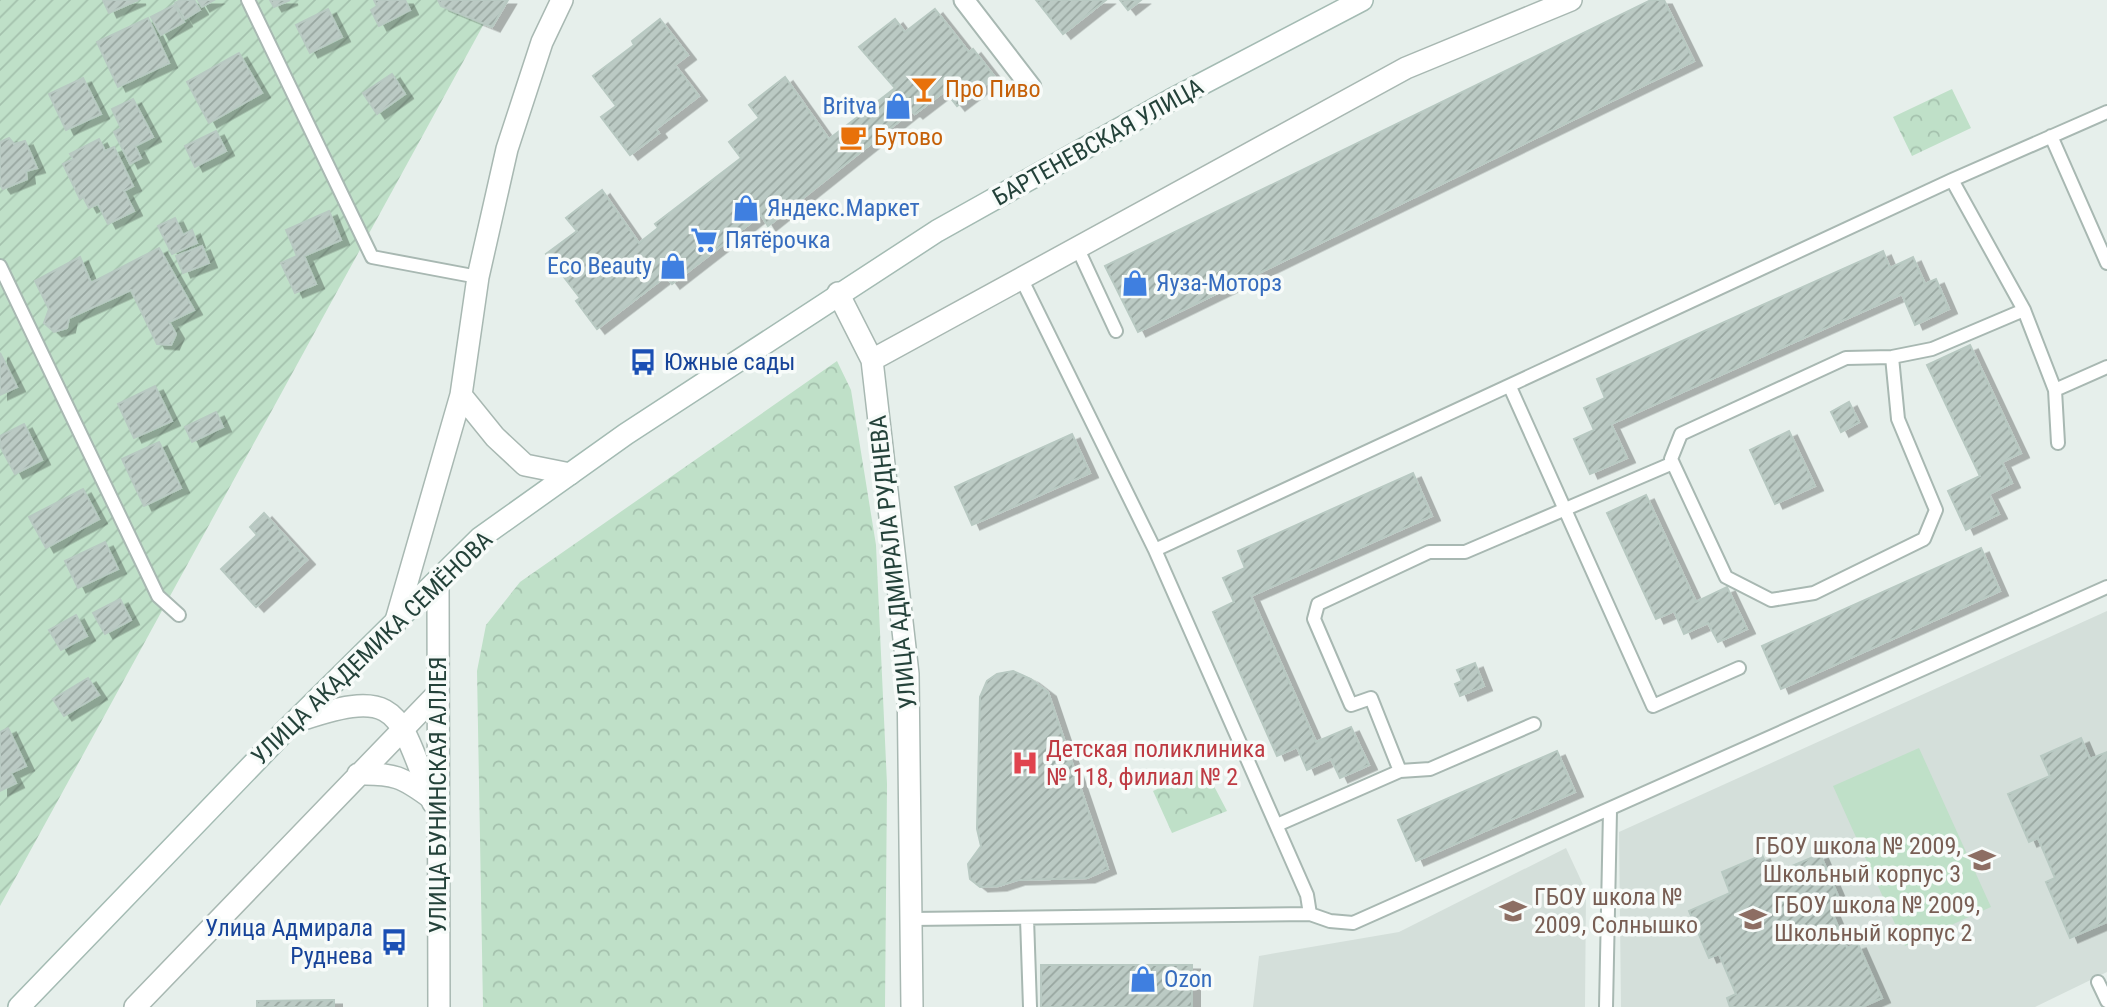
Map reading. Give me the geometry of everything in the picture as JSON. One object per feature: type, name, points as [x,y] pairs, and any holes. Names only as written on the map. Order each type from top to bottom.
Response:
[{"type":"street","points":[[395,624],[461,396],[478,277],[520,104],[562,0]]},
{"type":"street","points":[[964,0],[1031,87]]},
{"type":"street","name":"БАРТЕНЕВСКАЯ УЛИЦА","points":[[838,293],[937,231],[1171,100],[1362,0]]},
{"type":"street","points":[[872,360],[1406,68],[1571,0]]},
{"type":"street","name":"УЛИЦА АДМИРАЛА РУДНЕВА","points":[[838,293],[872,360],[908,674],[912,1007]]},
{"type":"street","name":"УЛИЦА АКАДЕМИКА СЕМЁНОВА","points":[[19,1007],[295,722],[438,583],[480,538],[838,293]]},
{"type":"street","points":[[461,396],[495,437],[525,465],[570,474]]},
{"type":"street","name":"УЛИЦА БУНИНСКАЯ АЛЛЕЯ","points":[[438,583],[435,808],[439,1007]]},
{"type":"street","points":[[135,1007],[437,694]]},
{"type":"street","points":[[295,722],[339,707],[359,704],[379,706],[396,719],[417,756],[435,808]]},
{"type":"street","points":[[358,774],[384,773],[405,779],[435,808]]},
{"type":"lane","points":[[248,0],[372,257],[478,277]]},
{"type":"lane","points":[[1155,550],[1952,180],[2107,111]]},
{"type":"lane","points":[[2051,136],[2107,263]]},
{"type":"lane","points":[[1952,180],[2024,310],[2055,390],[2058,443]]},
{"type":"lane","points":[[1077,247],[1116,331]]},
{"type":"lane","points":[[0,266],[158,596],[179,615]]},
{"type":"lane","points":[[1021,278],[1155,550],[1307,895],[1310,914]]},
{"type":"lane","points":[[1892,357],[1898,419],[1936,510],[1924,539],[1814,593],[1771,600],[1726,577],[1671,459],[1681,434],[1846,358],[1892,357],[1932,349],[2024,310]]},
{"type":"lane","points":[[2055,390],[2107,366]]},
{"type":"lane","points":[[1510,387],[1653,706],[1739,668]]},
{"type":"lane","points":[[1400,771],[1371,698],[1351,705],[1314,619],[1318,604],[1429,552],[1465,552],[1673,463]]},
{"type":"lane","points":[[911,919],[1310,914],[1330,921],[1353,923],[1610,811],[2107,587]]},
{"type":"lane","points":[[1277,825],[1400,771],[1430,769],[1534,724]]},
{"type":"lane","points":[[1606,1007],[1610,811]]},
{"type":"lane","points":[[1027,918],[1030,1007]]},
{"type":"lane","points":[[2098,982],[2107,1001]]},
{"type":"shaded area","points":[[2107,611],[2107,972],[2035,1007],[1621,1007],[1619,832]]},
{"type":"shaded area","name":"ГБОУ школа № 2009, Солнышко","points":[[1566,848],[1586,891],[1585,1007],[1253,1007],[1259,956],[1399,932]]},
{"type":"green space","points":[[0,0],[497,0],[0,906]]},
{"type":"green space","points":[[1952,89],[1971,128],[1912,156],[1893,117]]},
{"type":"green space","points":[[837,361],[851,390],[876,545],[887,784],[885,1007],[483,1007],[477,671],[486,625],[520,582]]},
{"type":"green space","points":[[1919,748],[1991,907],[1905,946],[1833,786]]},
{"type":"green space","points":[[1204,767],[1227,811],[1172,833],[1153,791]]},
{"type":"building","points":[[103,0],[138,0],[109,13]]},
{"type":"building","points":[[194,0],[200,10],[185,19],[175,3]]},
{"type":"building","points":[[198,0],[214,0],[202,7]]},
{"type":"building","points":[[270,0],[290,0],[274,7]]},
{"type":"building","points":[[374,0],[405,0],[410,10],[379,26],[371,10],[377,6]]},
{"type":"building","points":[[438,0],[508,0],[492,27],[441,6]]},
{"type":"building","points":[[1036,0],[1106,0],[1063,34]]},
{"type":"building","points":[[1120,0],[1141,0],[1128,10]]},
{"type":"building","points":[[1651,0],[1664,0],[1694,61],[1138,332],[1105,266]]},
{"type":"building","points":[[174,5],[184,22],[161,35],[151,17]]},
{"type":"building","points":[[328,9],[342,37],[310,53],[296,25]]},
{"type":"building","points":[[935,9],[969,52],[973,49],[995,77],[957,106],[945,91],[915,114],[912,111],[768,226],[761,215],[672,284],[666,276],[597,329],[576,301],[580,298],[546,254],[577,231],[566,218],[602,190],[639,243],[658,228],[655,224],[741,158],[729,142],[759,118],[749,105],[785,77],[829,139],[895,88],[859,47],[895,19],[905,32]]},
{"type":"building","points":[[148,18],[169,63],[118,87],[97,42]]},
{"type":"building","points":[[660,19],[688,55],[675,65],[699,96],[656,129],[659,133],[630,155],[601,117],[616,106],[593,76],[634,45],[632,41]]},
{"type":"building","points":[[239,53],[262,93],[209,123],[187,82]]},
{"type":"building","points":[[392,74],[405,94],[377,114],[363,93]]},
{"type":"building","points":[[83,78],[101,114],[66,130],[49,94]]},
{"type":"building","points":[[133,99],[153,137],[135,146],[141,158],[130,164],[114,132],[121,128],[112,109]]},
{"type":"building","points":[[216,131],[226,151],[195,167],[185,146]]},
{"type":"building","points":[[9,138],[14,144],[25,141],[37,168],[26,171],[27,179],[3,189],[0,185],[0,142]]},
{"type":"building","points":[[99,139],[105,151],[114,147],[133,186],[124,191],[134,211],[108,224],[98,204],[89,208],[83,197],[80,199],[63,164],[73,159],[70,154]]},
{"type":"building","points":[[329,211],[341,240],[304,256],[316,284],[295,293],[281,263],[297,256],[286,230]]},
{"type":"building","points":[[175,218],[183,235],[192,230],[197,243],[172,254],[158,226]]},
{"type":"building","points":[[202,246],[209,263],[183,273],[176,256]]},
{"type":"building","points":[[159,248],[194,310],[169,322],[176,334],[171,345],[157,344],[131,290],[69,318],[67,328],[54,332],[44,323],[49,309],[35,281],[80,257],[91,283]]},
{"type":"building","points":[[1883,251],[1890,268],[1913,257],[1925,284],[1936,279],[1949,309],[1915,325],[1902,294],[1611,424],[1627,458],[1590,474],[1574,439],[1594,430],[1584,408],[1605,398],[1597,379]]},
{"type":"building","points":[[1970,345],[2021,453],[2002,462],[2012,483],[1989,494],[1999,514],[1966,530],[1948,491],[1980,476],[1927,365]]},
{"type":"building","points":[[0,353],[17,387],[0,395]]},
{"type":"building","points":[[155,386],[172,421],[134,438],[118,404]]},
{"type":"building","points":[[1849,402],[1859,422],[1841,432],[1831,412]]},
{"type":"building","points":[[216,412],[223,427],[192,442],[185,427]]},
{"type":"building","points":[[24,424],[42,460],[15,474],[0,446],[0,436]]},
{"type":"building","points":[[1789,431],[1815,486],[1775,504],[1750,450]]},
{"type":"building","points":[[1072,434],[1090,473],[972,525],[955,487]]},
{"type":"building","points":[[159,442],[181,488],[144,506],[122,459]]},
{"type":"building","points":[[1413,473],[1432,516],[1251,596],[1316,742],[1351,727],[1369,765],[1340,778],[1331,759],[1307,770],[1297,747],[1277,756],[1213,612],[1234,602],[1223,578],[1245,568],[1238,551]]},
{"type":"building","points":[[83,489],[99,519],[46,548],[29,517]]},
{"type":"building","points":[[1646,495],[1696,602],[1727,587],[1747,629],[1718,642],[1708,623],[1684,634],[1674,611],[1656,619],[1607,513]]},
{"type":"building","points":[[264,513],[307,560],[256,607],[221,569],[257,535],[250,527]]},
{"type":"building","points":[[105,542],[118,569],[78,588],[65,561]]},
{"type":"building","points":[[1981,548],[2000,591],[1781,689],[1762,646]]},
{"type":"building","points":[[120,599],[131,620],[105,634],[93,613]]},
{"type":"building","points":[[76,615],[87,636],[61,650],[49,630]]},
{"type":"building","points":[[1475,663],[1484,686],[1460,696],[1455,684],[1462,681],[1457,670]]},
{"type":"building","name":"Детская поликлиника № 118, филиал № 2","points":[[1013,671],[1031,679],[1048,692],[1108,869],[1087,878],[1017,880],[999,886],[980,887],[970,879],[968,864],[981,846],[977,829],[980,697],[987,681],[997,674]]},
{"type":"building","points":[[88,678],[99,695],[64,716],[53,699]]},
{"type":"building","points":[[8,728],[26,766],[11,773],[16,783],[0,791],[0,732]]},
{"type":"building","points":[[2081,738],[2090,759],[2107,752],[2107,922],[2070,938],[2046,882],[2055,878],[2038,838],[2029,842],[2008,794],[2050,776],[2041,756]]},
{"type":"building","points":[[1557,751],[1575,792],[1416,861],[1398,820]]},
{"type":"building","points":[[1820,854],[1841,903],[1830,908],[1847,948],[1858,944],[1882,998],[1862,1007],[1730,1007],[1727,998],[1736,994],[1719,954],[1709,958],[1689,911],[1730,893],[1722,872],[1762,855],[1771,875]]},
{"type":"building","points":[[1041,965],[1192,965],[1192,1007],[1041,1007]]},
{"type":"building","points":[[334,1000],[334,1007],[257,1007],[257,1001]]},
{"type":"place","name":"Про Пиво","points":[[924,89]]},
{"type":"place","name":"Britva","points":[[898,106]]},
{"type":"place","name":"Бутово","points":[[853,137]]},
{"type":"place","name":"Яндекс.Маркет","points":[[746,208]]},
{"type":"place","name":"Пятёрочка","points":[[704,240]]},
{"type":"place","name":"Eco Beauty","points":[[673,266]]},
{"type":"place","name":"Яуза-Моторз","points":[[1135,283]]},
{"type":"place","name":"Южные сады","points":[[643,362]]},
{"type":"place","name":"Детская поликлиника № 118, филиал № 2","points":[[1025,763]]},
{"type":"place","name":"ГБОУ школа № 2009, Школьный корпус 3","points":[[1982,860]]},
{"type":"place","name":"ГБОУ школа № 2009, Солнышко","points":[[1513,911]]},
{"type":"place","name":"ГБОУ школа № 2009, Школьный корпус 2","points":[[1753,919]]},
{"type":"place","name":"Улица Адмирала Руднева","points":[[394,942]]},
{"type":"place","name":"Ozon","points":[[1143,979]]}]
